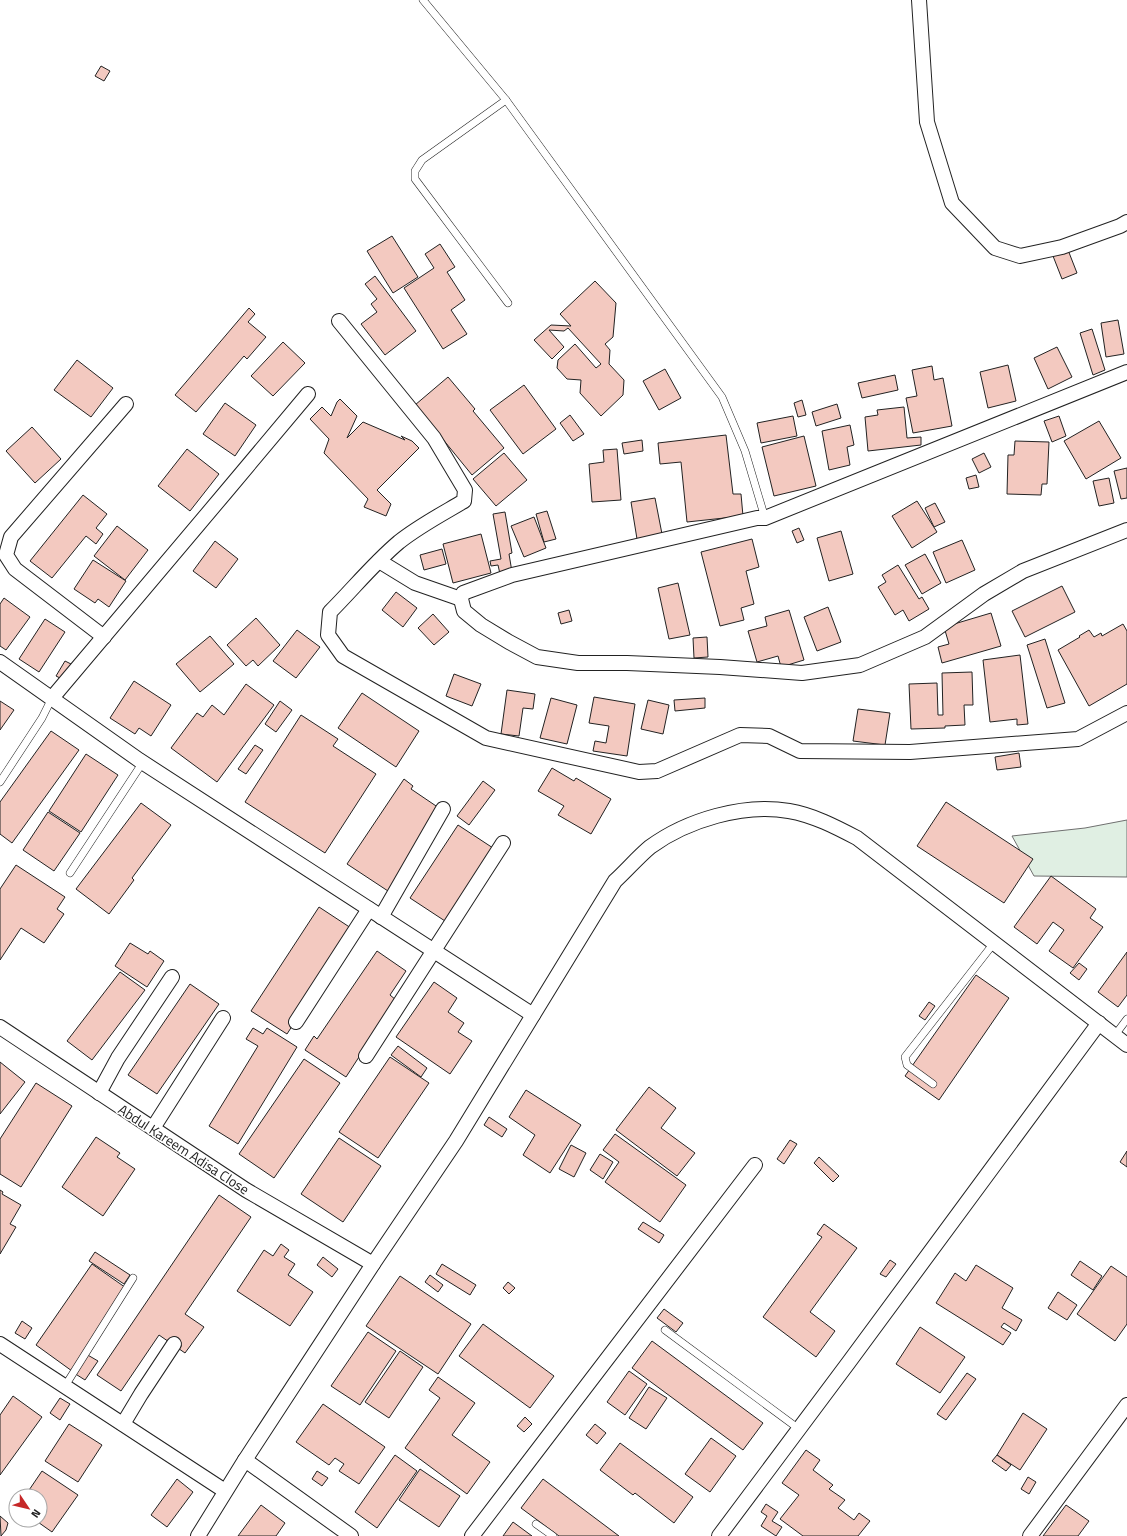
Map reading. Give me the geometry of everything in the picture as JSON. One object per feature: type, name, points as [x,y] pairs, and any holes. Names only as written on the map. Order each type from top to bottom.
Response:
[{"type":"street","points":[[919,0],[927,122],[952,203],[995,248],[1020,256],[1062,247],[1120,226],[1127,222]]},
{"type":"street","points":[[338,321],[434,438],[465,490],[464,501],[400,542],[379,561],[330,612],[328,635],[343,656],[486,738],[639,772],[657,771],[740,735],[769,736],[800,751],[910,752],[1078,739],[1127,713]]},
{"type":"street","points":[[1127,372],[765,518],[757,518],[512,575],[463,593],[461,599],[464,611],[481,625],[537,657],[578,663],[642,664],[802,673],[860,665],[925,637],[984,594],[1023,571],[1127,530]]},
{"type":"street","points":[[52,698],[308,394]]},
{"type":"street","points":[[104,637],[15,569],[6,554],[11,537],[126,404]]},
{"type":"street","points":[[379,561],[415,583],[461,599]]},
{"type":"street","points":[[0,662],[143,762],[533,1015]]},
{"type":"street","points":[[296,1022],[375,913],[443,809]]},
{"type":"street","points":[[198,1536],[225,1491],[373,1264],[456,1141],[615,881],[650,848],[680,829],[717,816],[751,809],[789,811],[823,821],[857,838],[1127,1045]]},
{"type":"street","points":[[366,1056],[503,843]]},
{"type":"street","points":[[99,1093],[118,1058],[172,977]]},
{"type":"street","points":[[153,1128],[223,1018]]},
{"type":"street","points":[[719,1536],[1098,1023]]},
{"type":"street","name":"Abdul Kareem Adisa Close","points":[[0,1027],[246,1190],[373,1264]]},
{"type":"street","points":[[472,1536],[755,1165]]},
{"type":"street","points":[[0,1344],[225,1491]]},
{"type":"street","points":[[123,1424],[174,1344]]},
{"type":"street","points":[[1030,1536],[1127,1405]]},
{"type":"street","points":[[245,1460],[351,1536]]},
{"type":"lane","points":[[423,0],[506,100],[722,397],[745,451],[765,518]]},
{"type":"lane","points":[[506,100],[422,160],[415,170],[415,179],[508,302]]},
{"type":"lane","points":[[0,782],[42,718],[52,698]]},
{"type":"lane","points":[[70,873],[143,762]]},
{"type":"lane","points":[[933,1084],[907,1065],[905,1057],[994,943]]},
{"type":"lane","points":[[1115,1035],[1127,1019]]},
{"type":"lane","points":[[65,1386],[133,1278]]},
{"type":"lane","points":[[665,1330],[799,1429]]},
{"type":"lane","points":[[536,1524],[553,1536]]},
{"type":"green space","points":[[1127,820],[1127,877],[1034,876],[1012,836],[1085,828]]},
{"type":"building","points":[[101,66],[110,71],[104,81],[95,76]]},
{"type":"building","points":[[392,236],[418,277],[393,293],[367,251]]},
{"type":"building","points":[[440,244],[455,267],[447,272],[465,300],[451,310],[467,334],[443,349],[404,288],[434,268],[425,254]]},
{"type":"building","points":[[1068,250],[1077,273],[1062,279],[1053,256]]},
{"type":"building","points":[[375,276],[416,331],[385,355],[361,324],[377,312],[371,304],[377,299],[365,284]]},
{"type":"building","points":[[595,281],[616,303],[613,337],[605,344],[610,350],[609,364],[624,380],[623,395],[601,416],[580,393],[581,380],[567,379],[557,368],[558,360],[575,344],[596,368],[601,364],[568,328],[564,331],[549,330],[564,347],[552,359],[534,340],[551,325],[571,326],[560,314]]},
{"type":"building","points":[[249,308],[255,314],[248,322],[266,337],[247,359],[244,356],[196,412],[175,395]]},
{"type":"building","points":[[1118,320],[1124,354],[1106,357],[1101,323]]},
{"type":"building","points":[[1092,329],[1105,370],[1093,375],[1080,333]]},
{"type":"building","points":[[283,342],[305,363],[273,396],[251,376]]},
{"type":"building","points":[[1057,347],[1072,377],[1048,389],[1034,358]]},
{"type":"building","points":[[77,360],[113,388],[91,417],[54,390]]},
{"type":"building","points":[[1008,365],[1016,401],[988,408],[980,372]]},
{"type":"building","points":[[932,366],[934,380],[943,378],[952,426],[913,433],[906,398],[917,396],[912,370]]},
{"type":"building","points":[[665,369],[681,398],[659,410],[643,381]]},
{"type":"building","points":[[895,375],[898,390],[862,398],[858,383]]},
{"type":"building","points":[[448,377],[475,409],[473,411],[504,448],[472,475],[415,405]]},
{"type":"building","points":[[524,385],[556,429],[523,454],[490,410]]},
{"type":"building","points":[[340,399],[357,416],[347,438],[363,422],[405,440],[401,436],[412,441],[419,448],[377,490],[391,504],[386,516],[364,507],[368,499],[324,453],[329,439],[310,419],[322,407],[331,416],[337,402]]},
{"type":"building","points":[[802,400],[806,415],[798,417],[794,403]]},
{"type":"building","points":[[225,403],[256,425],[235,456],[203,434]]},
{"type":"building","points":[[837,404],[841,418],[816,426],[812,412]]},
{"type":"building","points":[[904,407],[907,438],[921,437],[921,445],[868,451],[865,417],[878,415],[877,410]]},
{"type":"building","points":[[570,415],[584,434],[573,441],[560,423]]},
{"type":"building","points":[[793,416],[797,436],[761,443],[757,423]]},
{"type":"building","points":[[1059,416],[1066,436],[1052,442],[1044,421]]},
{"type":"building","points":[[1099,421],[1121,458],[1086,479],[1064,441]]},
{"type":"building","points":[[850,425],[854,445],[847,447],[850,465],[829,470],[822,431]]},
{"type":"building","points":[[32,427],[61,459],[35,483],[6,451]]},
{"type":"building","points":[[726,435],[733,494],[741,494],[743,516],[687,522],[681,462],[660,464],[658,443]]},
{"type":"building","points":[[804,436],[816,486],[774,496],[762,447]]},
{"type":"building","points":[[642,440],[643,451],[624,454],[622,443]]},
{"type":"building","points":[[1015,441],[1049,442],[1047,484],[1042,484],[1041,495],[1007,494],[1008,455],[1014,455]]},
{"type":"building","points":[[187,449],[219,474],[190,511],[158,486]]},
{"type":"building","points":[[617,449],[621,500],[592,502],[589,464],[604,462],[603,450]]},
{"type":"building","points":[[504,453],[527,480],[496,506],[473,479]]},
{"type":"building","points":[[984,453],[991,467],[979,473],[972,459]]},
{"type":"building","points":[[1127,468],[1127,498],[1121,499],[1114,471]]},
{"type":"building","points":[[976,475],[979,487],[969,489],[966,478]]},
{"type":"building","points":[[1109,478],[1114,503],[1099,506],[1093,481]]},
{"type":"building","points":[[83,495],[107,514],[96,528],[103,534],[96,544],[86,536],[52,578],[30,561]]},
{"type":"building","points":[[655,498],[662,534],[637,539],[631,502]]},
{"type":"building","points":[[917,501],[937,532],[912,548],[892,516]]},
{"type":"building","points":[[935,503],[945,522],[934,527],[925,508]]},
{"type":"building","points":[[547,511],[556,539],[544,542],[536,514]]},
{"type":"building","points":[[505,512],[512,553],[509,554],[512,572],[500,574],[498,565],[491,566],[490,561],[501,559],[493,514]]},
{"type":"building","points":[[534,517],[546,548],[524,557],[511,526]]},
{"type":"building","points":[[117,526],[148,550],[125,580],[94,556]]},
{"type":"building","points":[[799,528],[804,540],[797,543],[792,531]]},
{"type":"building","points":[[841,531],[853,574],[829,581],[817,538]]},
{"type":"building","points":[[481,534],[491,573],[453,583],[443,544]]},
{"type":"building","points":[[752,539],[759,567],[746,571],[754,604],[741,608],[744,620],[720,626],[701,552]]},
{"type":"building","points":[[962,540],[975,570],[946,583],[933,552]]},
{"type":"building","points":[[215,541],[238,559],[216,588],[193,571]]},
{"type":"building","points":[[442,549],[446,564],[424,570],[420,555]]},
{"type":"building","points":[[925,554],[941,583],[922,594],[905,565]]},
{"type":"building","points":[[93,560],[126,581],[109,607],[98,599],[95,603],[74,589]]},
{"type":"building","points":[[898,565],[919,599],[922,597],[929,609],[909,621],[903,610],[895,615],[878,587],[886,582],[882,575]]},
{"type":"building","points":[[678,583],[690,635],[669,639],[658,588]]},
{"type":"building","points":[[1062,586],[1075,612],[1025,637],[1012,611]]},
{"type":"building","points":[[396,592],[417,608],[403,627],[382,610]]},
{"type":"building","points":[[4,598],[30,617],[6,650],[0,646],[0,604]]},
{"type":"building","points":[[828,607],[841,642],[817,651],[804,617]]},
{"type":"building","points":[[569,610],[572,621],[561,624],[558,613]]},
{"type":"building","points":[[789,610],[804,660],[781,667],[778,656],[757,662],[748,631],[767,626],[765,617]]},
{"type":"building","points":[[991,613],[1001,646],[942,663],[938,647],[949,644],[944,627]]},
{"type":"building","points":[[433,614],[449,632],[434,645],[418,628]]},
{"type":"building","points":[[256,618],[280,645],[258,666],[253,660],[246,666],[227,645]]},
{"type":"building","points":[[45,619],[65,632],[39,672],[19,659]]},
{"type":"building","points":[[1123,624],[1127,631],[1127,684],[1089,706],[1058,650],[1089,630],[1094,637],[1101,633],[1102,636]]},
{"type":"building","points":[[297,630],[320,647],[296,678],[273,661]]},
{"type":"building","points":[[210,636],[234,664],[200,692],[176,664]]},
{"type":"building","points":[[707,637],[708,657],[694,658],[693,638]]},
{"type":"building","points":[[1045,639],[1065,703],[1047,708],[1027,645]]},
{"type":"building","points":[[1020,655],[1028,724],[1017,725],[1017,719],[990,722],[983,660]]},
{"type":"building","points":[[65,661],[75,666],[66,681],[56,676]]},
{"type":"building","points":[[972,672],[973,705],[964,705],[965,725],[945,726],[945,728],[911,729],[909,684],[937,683],[938,715],[943,715],[942,673]]},
{"type":"building","points":[[454,674],[481,684],[472,706],[446,696]]},
{"type":"building","points":[[134,681],[171,705],[151,736],[139,728],[135,734],[110,718]]},
{"type":"building","points":[[246,684],[274,705],[217,782],[171,748],[197,713],[203,717],[212,705],[224,715]]},
{"type":"building","points":[[507,690],[535,694],[533,709],[523,708],[519,736],[501,734]]},
{"type":"building","points":[[362,693],[419,731],[396,767],[338,728]]},
{"type":"building","points":[[594,697],[635,704],[627,756],[593,751],[595,741],[606,743],[609,726],[589,723]]},
{"type":"building","points":[[551,698],[577,705],[567,744],[540,738]]},
{"type":"building","points":[[705,698],[705,708],[675,711],[674,700]]},
{"type":"building","points":[[648,700],[669,705],[663,734],[641,729]]},
{"type":"building","points":[[0,701],[14,710],[0,730]]},
{"type":"building","points":[[280,701],[292,710],[276,732],[265,724]]},
{"type":"building","points":[[858,709],[890,713],[885,745],[853,741]]},
{"type":"building","points":[[301,715],[338,739],[333,746],[376,774],[325,853],[245,802]]},
{"type":"building","points":[[51,731],[79,750],[12,843],[0,834],[0,802]]},
{"type":"building","points":[[255,745],[263,750],[246,774],[238,769]]},
{"type":"building","points":[[1019,753],[1021,767],[997,770],[995,757]]},
{"type":"building","points":[[86,754],[118,775],[81,832],[49,811]]},
{"type":"building","points":[[552,768],[574,781],[576,778],[611,799],[591,834],[558,815],[564,806],[538,791]]},
{"type":"building","points":[[404,779],[413,786],[411,789],[442,810],[388,891],[347,864]]},
{"type":"building","points":[[483,781],[495,790],[469,825],[457,816]]},
{"type":"building","points":[[946,802],[1033,859],[1004,903],[917,846]]},
{"type":"building","points":[[141,803],[171,825],[132,878],[134,880],[109,914],[76,889]]},
{"type":"building","points":[[48,812],[80,833],[54,871],[23,850]]},
{"type":"building","points":[[458,825],[493,848],[445,921],[410,898]]},
{"type":"building","points":[[16,865],[65,897],[57,909],[64,914],[44,943],[21,928],[0,960],[0,889]]},
{"type":"building","points":[[1051,876],[1096,909],[1090,918],[1103,927],[1073,968],[1049,951],[1064,930],[1053,922],[1037,944],[1014,927]]},
{"type":"building","points":[[319,907],[354,930],[287,1034],[251,1011]]},
{"type":"building","points":[[130,943],[148,954],[150,951],[164,961],[147,987],[115,966]]},
{"type":"building","points":[[377,951],[406,971],[390,995],[396,1000],[346,1077],[305,1050],[314,1036],[317,1039]]},
{"type":"building","points":[[1127,952],[1127,995],[1118,1007],[1098,992]]},
{"type":"building","points":[[1079,963],[1087,969],[1079,980],[1070,973]]},
{"type":"building","points":[[120,972],[145,990],[92,1060],[67,1041]]},
{"type":"building","points":[[976,975],[1009,998],[939,1100],[905,1076]]},
{"type":"building","points":[[434,982],[457,998],[448,1012],[464,1023],[458,1032],[472,1041],[450,1074],[396,1037]]},
{"type":"building","points":[[190,984],[219,1004],[157,1094],[128,1075]]},
{"type":"building","points":[[929,1002],[935,1006],[925,1020],[919,1016]]},
{"type":"building","points":[[253,1028],[263,1034],[267,1028],[297,1047],[238,1144],[209,1126],[258,1046],[246,1039]]},
{"type":"building","points":[[398,1046],[427,1068],[421,1077],[391,1055]]},
{"type":"building","points":[[390,1057],[429,1083],[378,1158],[339,1132]]},
{"type":"building","points":[[304,1059],[340,1083],[274,1178],[239,1154]]},
{"type":"building","points":[[0,1062],[25,1082],[0,1114]]},
{"type":"building","points":[[36,1083],[72,1106],[21,1187],[0,1174],[0,1139]]},
{"type":"building","points":[[649,1087],[676,1108],[661,1128],[695,1153],[677,1176],[616,1130]]},
{"type":"building","points":[[526,1090],[581,1125],[550,1173],[523,1155],[535,1135],[509,1117]]},
{"type":"building","points":[[489,1117],[507,1129],[502,1137],[484,1125]]},
{"type":"building","points":[[615,1134],[686,1185],[660,1222],[605,1182],[619,1162],[603,1150]]},
{"type":"building","points":[[96,1137],[120,1153],[117,1157],[135,1169],[103,1216],[62,1187]]},
{"type":"building","points":[[339,1138],[381,1166],[343,1222],[301,1194]]},
{"type":"building","points":[[790,1140],[797,1144],[784,1164],[777,1159]]},
{"type":"building","points":[[571,1145],[586,1153],[574,1177],[559,1169]]},
{"type":"building","points":[[1127,1151],[1127,1167],[1120,1162]]},
{"type":"building","points":[[600,1154],[613,1162],[603,1179],[590,1170]]},
{"type":"building","points":[[819,1157],[839,1176],[833,1182],[814,1163]]},
{"type":"building","points":[[0,1190],[3,1192],[2,1194],[21,1205],[10,1224],[16,1227],[0,1254]]},
{"type":"building","points":[[219,1195],[251,1217],[185,1314],[204,1327],[185,1353],[159,1335],[121,1391],[97,1375]]},
{"type":"building","points":[[643,1222],[664,1235],[659,1243],[638,1229]]},
{"type":"building","points":[[824,1224],[857,1248],[810,1312],[835,1331],[816,1357],[763,1317],[822,1237],[817,1234]]},
{"type":"building","points":[[281,1244],[289,1250],[284,1257],[295,1264],[288,1275],[313,1292],[290,1326],[237,1291],[264,1250],[273,1256]]},
{"type":"building","points":[[95,1252],[130,1275],[124,1284],[89,1261]]},
{"type":"building","points":[[323,1257],[338,1269],[332,1277],[317,1265]]},
{"type":"building","points":[[890,1260],[896,1264],[886,1277],[880,1274]]},
{"type":"building","points":[[1080,1261],[1102,1276],[1093,1290],[1071,1275]]},
{"type":"building","points":[[92,1264],[129,1290],[72,1371],[36,1345]]},
{"type":"building","points":[[442,1264],[476,1285],[470,1295],[436,1274]]},
{"type":"building","points":[[976,1265],[1013,1288],[1002,1308],[1022,1320],[1016,1331],[1004,1323],[1001,1327],[1011,1333],[1003,1345],[936,1303],[955,1273],[966,1281]]},
{"type":"building","points":[[1111,1266],[1127,1277],[1127,1324],[1115,1341],[1077,1314]]},
{"type":"building","points":[[430,1275],[443,1285],[438,1292],[425,1282]]},
{"type":"building","points":[[400,1276],[471,1324],[438,1374],[366,1326]]},
{"type":"building","points":[[508,1282],[515,1288],[509,1294],[503,1288]]},
{"type":"building","points":[[1058,1292],[1077,1305],[1067,1320],[1048,1308]]},
{"type":"building","points":[[664,1309],[683,1323],[676,1332],[657,1318]]},
{"type":"building","points":[[22,1321],[32,1328],[25,1339],[15,1333]]},
{"type":"building","points":[[483,1324],[554,1376],[530,1408],[459,1356]]},
{"type":"building","points":[[920,1327],[965,1357],[940,1393],[896,1364]]},
{"type":"building","points":[[368,1332],[396,1351],[360,1405],[331,1386]]},
{"type":"building","points":[[652,1341],[763,1423],[743,1450],[632,1368]]},
{"type":"building","points":[[400,1351],[423,1367],[389,1418],[365,1402]]},
{"type":"building","points":[[86,1354],[98,1361],[85,1380],[74,1373]]},
{"type":"building","points":[[629,1371],[647,1384],[625,1415],[607,1402]]},
{"type":"building","points":[[967,1373],[976,1379],[946,1420],[937,1414]]},
{"type":"building","points":[[438,1377],[475,1403],[452,1435],[490,1462],[467,1494],[405,1448],[440,1398],[429,1390]]},
{"type":"building","points":[[649,1387],[667,1398],[646,1429],[629,1418]]},
{"type":"building","points":[[13,1396],[42,1417],[0,1475],[0,1415]]},
{"type":"building","points":[[60,1398],[70,1404],[60,1420],[50,1413]]},
{"type":"building","points":[[323,1404],[385,1447],[359,1484],[339,1471],[344,1464],[335,1458],[329,1465],[296,1442]]},
{"type":"building","points":[[1023,1413],[1047,1429],[1020,1470],[997,1455]]},
{"type":"building","points":[[525,1417],[532,1424],[524,1432],[517,1426]]},
{"type":"building","points":[[69,1424],[102,1445],[78,1482],[45,1461]]},
{"type":"building","points":[[595,1424],[606,1433],[597,1444],[586,1435]]},
{"type":"building","points":[[711,1438],[736,1456],[710,1492],[685,1474]]},
{"type":"building","points":[[620,1443],[693,1497],[674,1523],[635,1493],[633,1495],[600,1470]]},
{"type":"building","points":[[806,1450],[820,1460],[813,1470],[833,1485],[829,1489],[845,1500],[838,1508],[854,1520],[859,1513],[870,1521],[858,1536],[803,1536],[780,1519],[799,1495],[782,1483]]},
{"type":"building","points":[[395,1455],[417,1471],[377,1528],[355,1512]]},
{"type":"building","points":[[997,1455],[1011,1465],[1006,1471],[992,1461]]},
{"type":"building","points":[[420,1469],[460,1496],[439,1527],[399,1500]]},
{"type":"building","points":[[42,1471],[78,1495],[52,1532],[46,1528],[48,1528],[48,1488],[30,1488]]},
{"type":"building","points":[[317,1471],[328,1478],[322,1486],[312,1479]]},
{"type":"building","points":[[1028,1477],[1036,1482],[1029,1494],[1021,1489]]},
{"type":"building","points":[[177,1479],[193,1492],[167,1527],[151,1515]]},
{"type":"building","points":[[543,1479],[619,1536],[559,1536],[521,1508]]},
{"type":"building","points":[[766,1504],[778,1512],[772,1521],[782,1527],[776,1536],[761,1526],[767,1516],[761,1512]]},
{"type":"building","points":[[261,1505],[285,1523],[276,1536],[238,1536]]},
{"type":"building","points":[[1066,1505],[1089,1521],[1078,1536],[1043,1536]]},
{"type":"building","points":[[0,1516],[8,1523],[6,1530],[1,1536]]},
{"type":"building","points":[[513,1522],[532,1536],[503,1536]]}]
